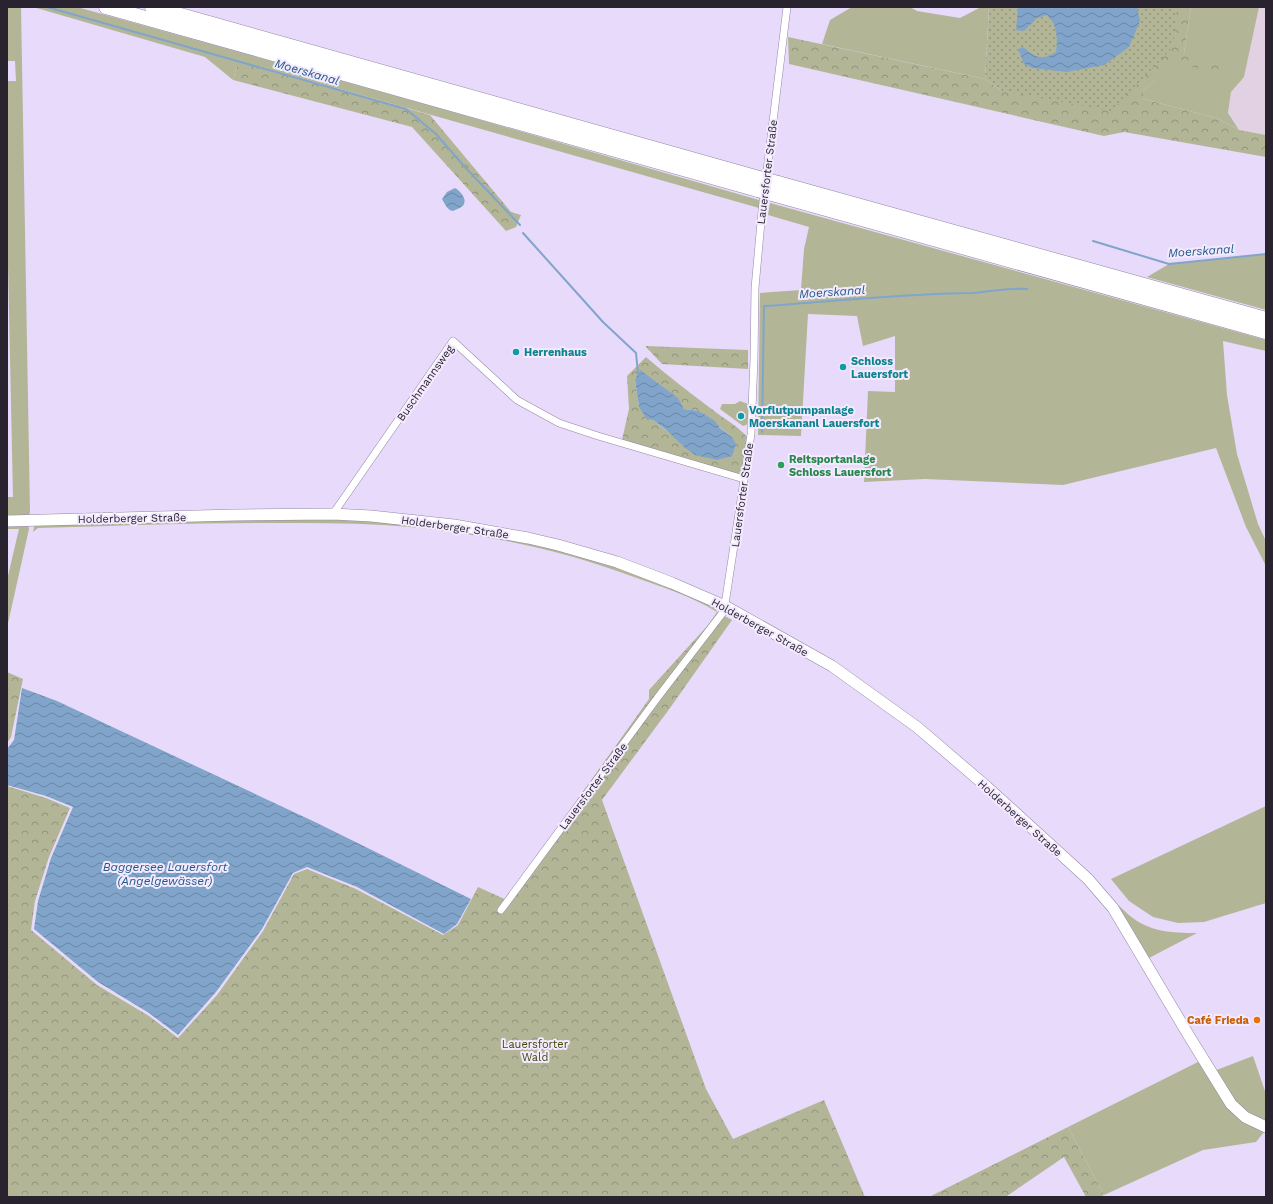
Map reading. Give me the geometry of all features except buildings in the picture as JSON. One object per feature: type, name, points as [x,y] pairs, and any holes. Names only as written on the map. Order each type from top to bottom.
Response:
[{"type":"highway","points":[[106,7],[777,189],[1266,319]]},
{"type":"highway","points":[[152,7],[759,184]]},
{"type":"highway","points":[[777,189],[1266,332]]},
{"type":"main road","name":"Holderberger Straße","points":[[7,521],[333,514],[371,516],[454,525],[528,538],[617,562],[672,583],[725,606],[832,666],[917,727],[987,787],[1088,880],[1113,908],[1231,1104],[1245,1117],[1266,1127]]},
{"type":"street","name":"Lauersforter Straße","points":[[501,910],[658,697],[724,611],[751,434],[754,359],[754,297],[760,226],[787,7]]},
{"type":"street","name":"Buschmannsweg","points":[[333,514],[453,341],[517,400],[559,423],[744,479]]},
{"type":"shaded area","points":[[1259,7],[1266,7],[1266,135],[1239,130],[1228,113],[1231,92],[1244,77]]},
{"type":"green space","points":[[7,7],[21,7],[30,511],[29,517],[7,518],[7,497],[13,497],[7,219],[7,81],[16,81],[15,61],[7,61]]},
{"type":"green space","points":[[33,7],[77,7],[432,106],[759,200],[759,208],[259,66],[237,66],[233,80],[205,57]]},
{"type":"green space","points":[[852,7],[910,7],[917,11],[960,18],[981,7],[989,7],[985,79],[822,44],[830,20]]},
{"type":"green space","points":[[989,7],[1177,7],[1173,47],[1111,111],[1002,91],[985,79]]},
{"type":"green space","points":[[1177,7],[1191,7],[1184,53],[1182,56],[1222,65],[1229,72],[1223,74],[1174,63],[1143,91],[1143,99],[1217,118],[1239,130],[1266,135],[1266,157],[1124,132],[1104,136],[789,64],[788,37],[985,79],[1002,91]]},
{"type":"green space","points":[[1191,7],[1259,7],[1244,77],[1231,92],[1228,113],[1239,130],[1217,118],[1143,99],[1143,91],[1184,53]]},
{"type":"green space","points":[[237,66],[259,66],[430,115],[511,212],[521,215],[516,227],[506,231],[412,127],[233,80]]},
{"type":"green space","points":[[770,203],[1266,340],[1266,351],[1223,341],[1227,395],[1237,454],[1258,524],[1266,541],[1266,566],[1246,527],[1216,448],[1063,485],[925,479],[864,482],[868,391],[895,392],[895,336],[863,346],[857,316],[808,314],[801,436],[758,435],[760,293],[801,290],[804,249],[809,227],[768,215]]},
{"type":"green space","points":[[1266,254],[1266,310],[1147,277],[1169,264]]},
{"type":"green space","points":[[645,346],[748,350],[748,369],[662,364]]},
{"type":"green space","points":[[646,357],[687,391],[739,429],[747,437],[743,471],[740,475],[622,440],[629,409],[627,376]],"holes":[[[635,380],[657,386],[669,392],[684,409],[699,411],[732,437],[684,447],[677,439],[639,407]]]},
{"type":"green space","points":[[740,401],[748,404],[749,422],[743,426],[720,409],[722,404],[735,404]]},
{"type":"green space","points":[[332,518],[419,523],[529,542],[619,567],[715,607],[717,612],[676,592],[607,567],[524,544],[438,530],[372,524],[257,523],[38,528],[33,532],[36,525]]},
{"type":"green space","points":[[7,525],[28,525],[29,529],[7,628],[7,580],[19,529],[7,529]]},
{"type":"green space","name":"Lauersforter Wald","points":[[717,612],[732,620],[670,708],[602,800],[706,1089],[733,1139],[824,1100],[865,1197],[7,1197],[7,786],[46,798],[70,808],[49,857],[35,901],[31,930],[97,985],[149,1016],[178,1038],[217,995],[263,931],[294,874],[307,869],[356,889],[443,935],[458,925],[478,887],[511,902],[581,806],[577,800],[649,699],[649,690],[708,625]]},
{"type":"green space","points":[[7,672],[23,679],[11,737],[7,743]]},
{"type":"green space","points":[[1266,806],[1266,903],[1204,922],[1178,923],[1153,917],[1129,901],[1111,879]]},
{"type":"green space","points":[[1109,895],[1129,915],[1145,925],[1170,932],[1197,933],[1149,958]]},
{"type":"green space","points":[[1253,1056],[1266,1094],[1266,1123],[1246,1112],[1236,1103],[1214,1071]]},
{"type":"green space","points":[[1200,1061],[1232,1111],[1264,1132],[1256,1142],[1203,1150],[1104,1195],[1068,1127]]},
{"type":"green space","points":[[1068,1127],[1104,1195],[1100,1197],[1086,1197],[1064,1157],[1007,1196],[929,1197]]},
{"type":"water","points":[[1018,7],[1137,7],[1140,21],[1129,47],[1104,65],[1067,72],[1032,68],[1024,64],[1018,49],[1023,47],[1035,56],[1039,57],[1051,55],[1056,52],[1057,42],[1055,27],[1047,15],[1037,18],[1024,31],[1016,30]]},
{"type":"water","points":[[455,188],[462,194],[465,202],[462,206],[453,211],[445,205],[442,199],[447,192]]},
{"type":"water","points":[[640,370],[678,398],[684,409],[699,411],[715,421],[720,428],[732,437],[736,444],[732,456],[717,460],[695,455],[653,420],[647,419],[639,407],[635,380]]},
{"type":"water","name":"Baggersee Lauersfort (Angelgewässer)","points":[[22,688],[57,701],[315,822],[471,899],[457,924],[444,934],[357,887],[307,867],[293,873],[262,929],[216,992],[178,1035],[149,1013],[98,982],[34,929],[38,901],[51,858],[73,807],[46,796],[7,785],[7,749],[14,740]]},
{"type":"waterway","name":"Moerskanal","points":[[47,7],[406,109],[436,134],[520,225]]},
{"type":"waterway","name":"Moerskanal","points":[[523,233],[603,322],[636,353],[638,373],[640,375]]},
{"type":"waterway","name":"Moerskanal","points":[[1093,241],[1169,264],[1266,254]]},
{"type":"waterway","name":"Moerskanal","points":[[762,432],[764,306],[894,296],[1027,289]]},
{"type":"place","name":"Herrenhaus","points":[[516,352]]},
{"type":"place","name":"Schloss Lauersfort","points":[[843,367]]},
{"type":"place","name":"Vorflutpumpanlage Moerskananl Lauersfort","points":[[741,416]]},
{"type":"place","name":"Reitsportanlage Schloss Lauersfort","points":[[781,465]]},
{"type":"place","name":"Café Frieda","points":[[1257,1020]]}]
